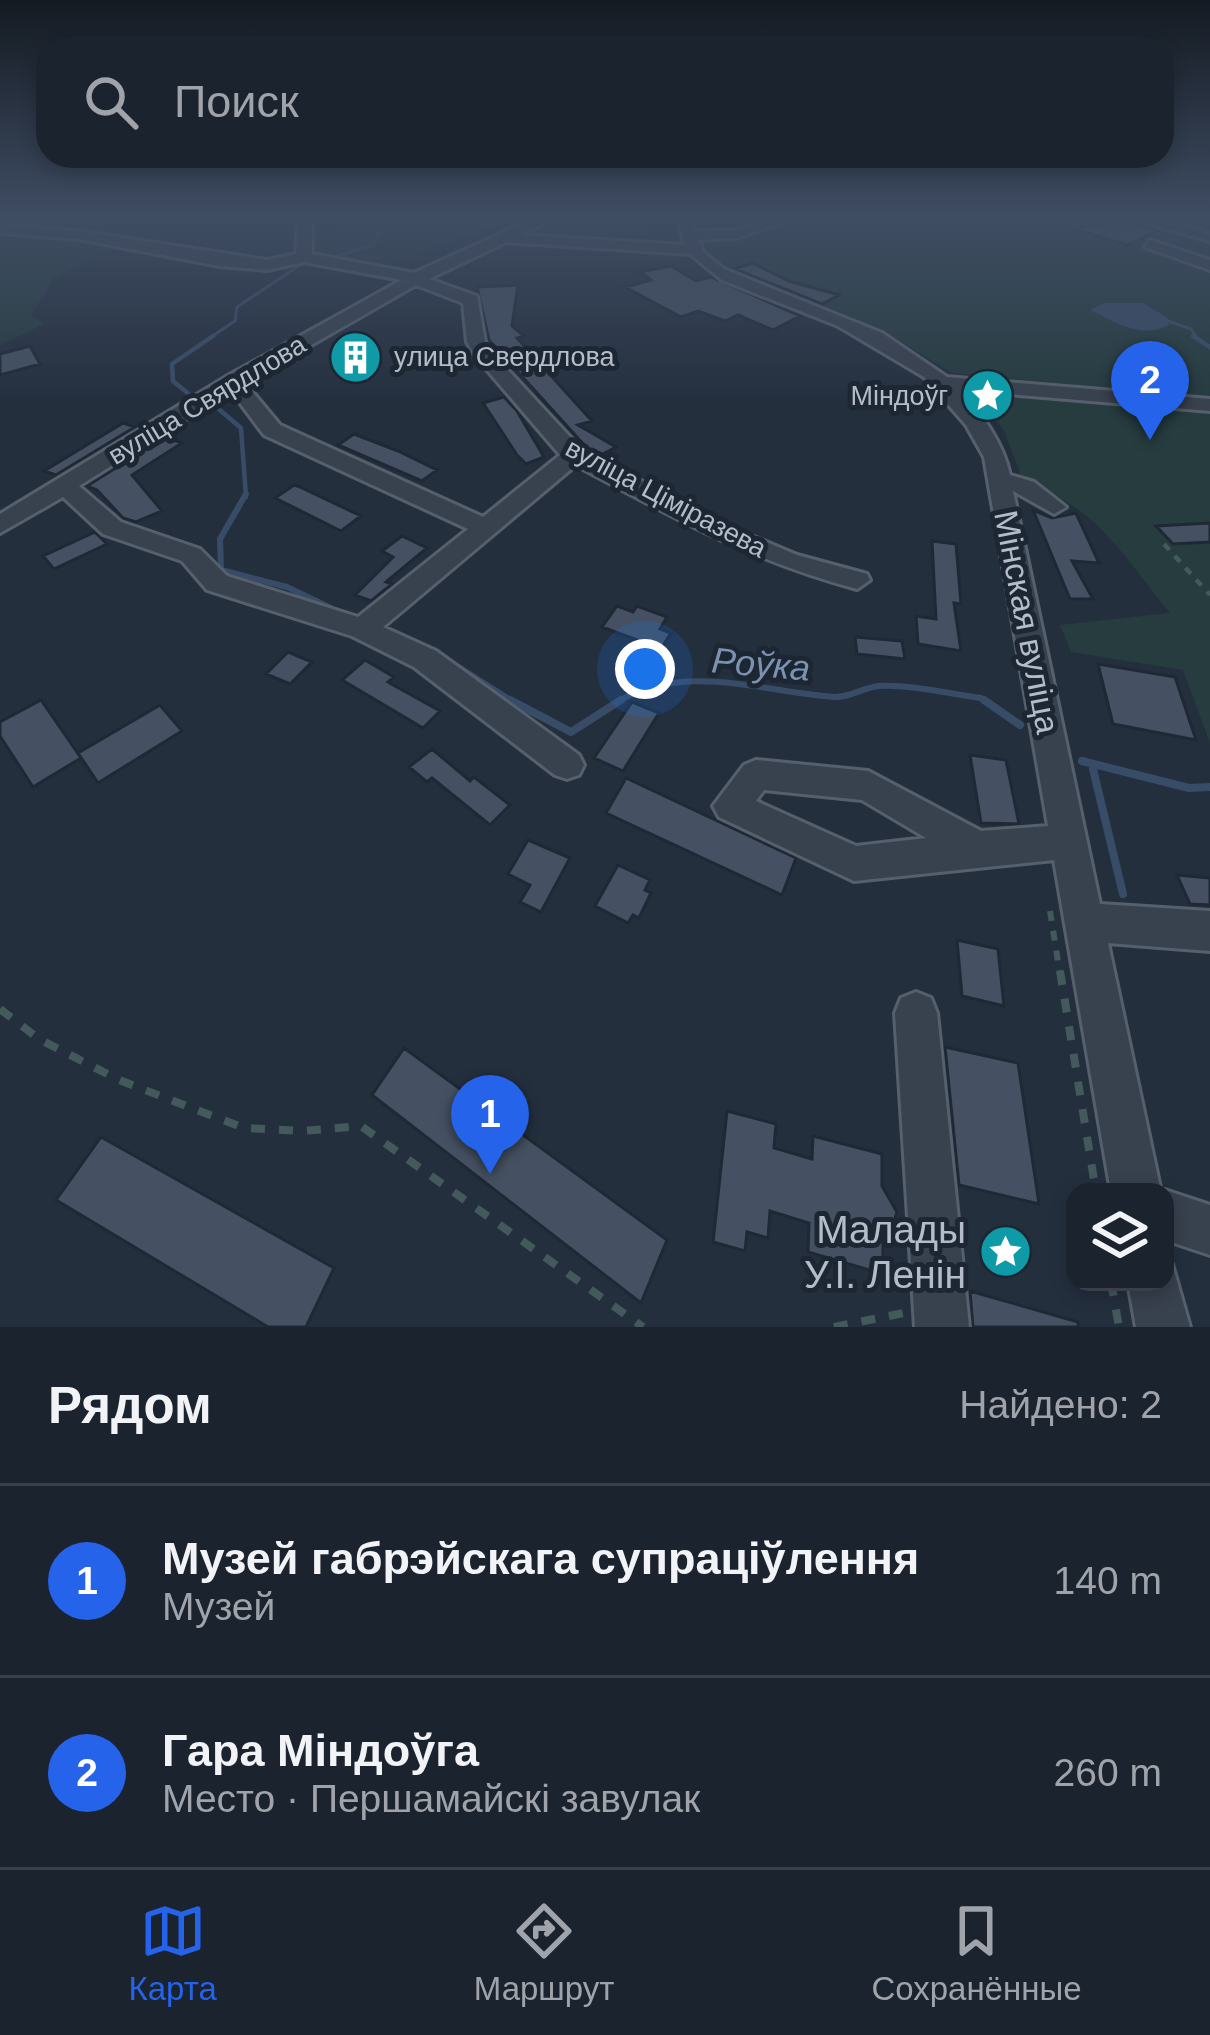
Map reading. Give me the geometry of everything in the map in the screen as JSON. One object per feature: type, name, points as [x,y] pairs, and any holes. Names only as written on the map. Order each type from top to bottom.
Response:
[{"type":"street","name":"вуліца Свярдлова","points":[[0,525],[233,381],[413,280]]},
{"type":"street","name":"вуліца Ціміразева","points":[[417,280],[471,300],[476,342],[485,357],[574,455],[714,530],[789,562],[857,580]]},
{"type":"street","name":"Мінская вуліца","points":[[737,280],[884,340],[946,383],[982,429],[999,479],[1055,843],[1086,922],[1134,1183]]},
{"type":"street","points":[[233,381],[272,430],[483,526]]},
{"type":"street","points":[[946,383],[1210,405]]},
{"type":"street","points":[[362,629],[574,455]]},
{"type":"street","points":[[999,479],[1026,487],[1054,506]]},
{"type":"street","points":[[64,485],[112,528],[190,555],[217,583],[362,629],[425,659],[567,765]]},
{"type":"street","points":[[978,849],[868,786],[756,775],[731,806],[854,864],[1055,843]]},
{"type":"street","points":[[1086,922],[1210,931]]},
{"type":"street","points":[[916,1013],[941,1316]]},
{"type":"street","points":[[1174,1218],[1210,1230]]},
{"type":"street","points":[[1156,1291],[1162,1327]]},
{"type":"path","points":[[1164,544],[1210,596]]},
{"type":"path","points":[[1055,843],[1095,1183]]},
{"type":"path","points":[[0,1009],[39,1039],[119,1080],[244,1128],[302,1132],[362,1126],[644,1327]]},
{"type":"path","points":[[1113,1291],[1119,1327]]},
{"type":"path","points":[[834,1327],[941,1316]]},
{"type":"green space","points":[[0,280],[53,280],[31,315],[44,324],[0,345]]},
{"type":"green space","points":[[755,280],[1210,280],[1210,398],[952,373],[894,337]]},
{"type":"green space","points":[[1017,393],[1210,411],[1210,743],[1183,670],[1071,652],[1060,625],[1170,613],[1090,519],[1023,481],[1005,433],[989,409],[1012,401]]},
{"type":"water","points":[[1104,303],[1143,303],[1168,318],[1169,325],[1139,330],[1090,310]]},
{"type":"building","points":[[651,280],[718,280],[800,316],[773,330],[738,315],[725,321],[698,311],[681,317],[625,287]]},
{"type":"building","points":[[762,280],[787,280],[839,295],[822,304]]},
{"type":"building","points":[[518,285],[512,326],[524,336],[517,338],[592,421],[578,425],[616,447],[601,455],[586,447],[489,340],[477,287]]},
{"type":"building","points":[[30,346],[40,364],[0,375],[0,354]]},
{"type":"building","points":[[504,397],[544,457],[526,464],[483,403]]},
{"type":"building","points":[[123,423],[135,427],[56,475],[44,471]]},
{"type":"building","points":[[354,434],[437,470],[422,481],[338,445]]},
{"type":"building","points":[[165,437],[182,443],[132,475],[162,511],[136,522],[123,518],[97,490],[87,486]]},
{"type":"building","points":[[294,485],[361,516],[341,531],[275,498]]},
{"type":"building","points":[[1033,510],[1052,518],[1076,513],[1099,563],[1072,561],[1093,599],[1070,599]]},
{"type":"building","points":[[1210,523],[1210,542],[1173,544],[1156,526]]},
{"type":"building","points":[[95,532],[107,544],[54,569],[43,556]]},
{"type":"building","points":[[402,536],[427,548],[371,601],[355,595],[393,557],[382,551]]},
{"type":"building","points":[[932,541],[956,544],[961,604],[954,603],[961,651],[918,644],[916,616],[936,619]]},
{"type":"building","points":[[617,606],[633,612],[637,606],[667,617],[660,629],[671,633],[661,649],[602,627]]},
{"type":"building","points":[[855,637],[902,641],[905,659],[857,654]]},
{"type":"building","points":[[288,652],[312,662],[290,684],[266,674]]},
{"type":"building","points":[[365,660],[394,677],[388,682],[440,711],[423,728],[342,680]]},
{"type":"building","points":[[1098,664],[1175,677],[1196,740],[1113,724]]},
{"type":"building","points":[[41,700],[81,758],[33,787],[0,736],[0,722]]},
{"type":"building","points":[[632,702],[659,713],[623,771],[594,758]]},
{"type":"building","points":[[160,705],[182,731],[98,783],[78,753]]},
{"type":"building","points":[[432,749],[470,781],[474,777],[510,805],[490,825],[432,778],[427,782],[409,767]]},
{"type":"building","points":[[970,755],[1006,760],[1019,824],[981,823]]},
{"type":"building","points":[[626,778],[796,858],[782,895],[606,813]]},
{"type":"building","points":[[528,840],[570,858],[541,912],[520,902],[530,885],[508,874]]},
{"type":"building","points":[[618,865],[650,880],[645,890],[651,893],[639,918],[633,915],[628,923],[595,906]]},
{"type":"building","points":[[1177,875],[1210,878],[1210,905],[1190,904]]},
{"type":"building","points":[[957,940],[998,949],[1004,1006],[962,996]]},
{"type":"building","points":[[945,1047],[1018,1063],[1039,1204],[959,1185]]},
{"type":"building","points":[[404,1048],[667,1240],[641,1303],[372,1095]]},
{"type":"building","points":[[727,1111],[776,1124],[774,1148],[812,1159],[813,1136],[882,1154],[882,1186],[897,1212],[893,1225],[883,1233],[883,1274],[808,1252],[809,1223],[770,1211],[768,1238],[747,1232],[745,1251],[713,1242]]},
{"type":"building","points":[[101,1137],[334,1268],[306,1327],[268,1327],[56,1200]]},
{"type":"building","points":[[970,1291],[1078,1322],[1078,1327],[973,1327]]},
{"type":"waterway","name":"Роўка","points":[[208,339],[235,321],[237,307],[278,280]]},
{"type":"waterway","points":[[1168,321],[1191,329],[1198,339]]},
{"type":"waterway","name":"Роўка","points":[[190,395],[173,381],[172,364],[213,336]]},
{"type":"waterway","points":[[1193,336],[1210,347]]},
{"type":"waterway","name":"Роўка","points":[[208,400],[241,428],[246,494]]},
{"type":"waterway","name":"Роўка","points":[[246,494],[220,539],[221,570],[287,587],[339,612]]},
{"type":"waterway","name":"Роўка","points":[[383,628],[418,643]]},
{"type":"waterway","name":"Роўка","points":[[435,652],[512,701]]},
{"type":"waterway","name":"Роўка","points":[[618,702],[641,690],[695,681],[834,697],[873,687],[904,686],[988,703]]},
{"type":"waterway","name":"Роўка","points":[[984,700],[1020,725]]},
{"type":"waterway","name":"Роўка","points":[[512,701],[571,732],[618,702]]},
{"type":"waterway","name":"Роўка","points":[[1082,761],[1189,788],[1210,787]]},
{"type":"waterway","points":[[1093,769],[1123,894]]},
{"type":"place","name":"улица Свердлова","points":[[355,357]]},
{"type":"place","name":"Міндоўг","points":[[987,396]]},
{"type":"place","name":"Гара Міндоўга","points":[[1150,440]]},
{"type":"place","name":"Музей габрэйскага супраціўлення","points":[[490,1174]]},
{"type":"place","name":"Малады У.І. Ленін","points":[[1005,1251]]}]
